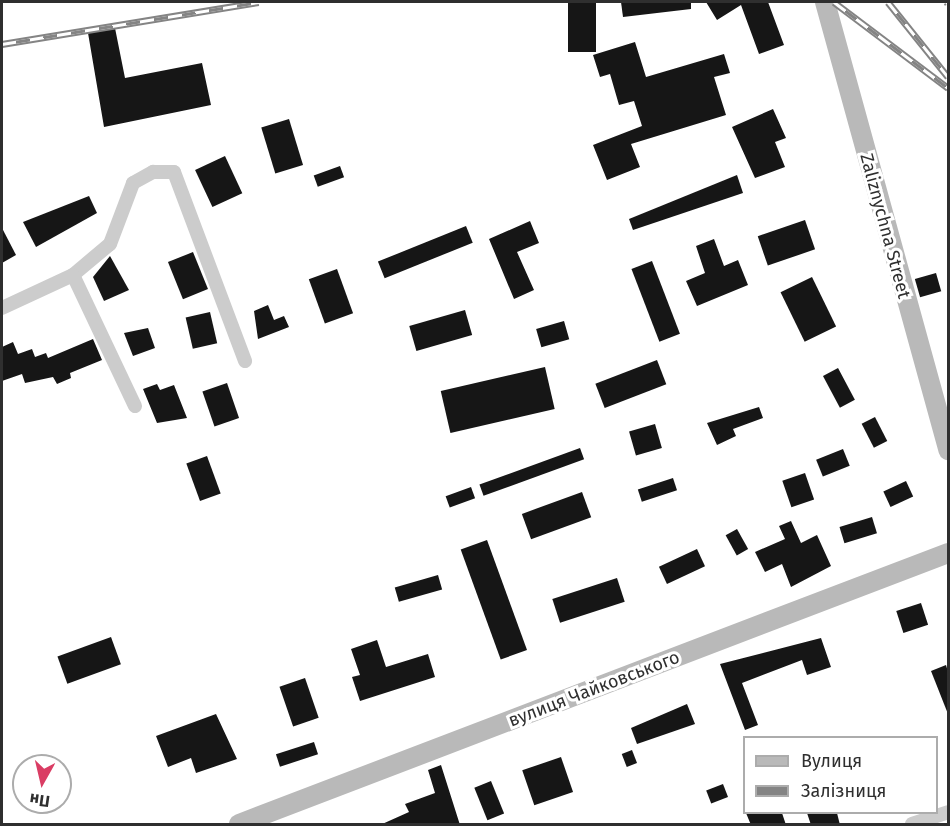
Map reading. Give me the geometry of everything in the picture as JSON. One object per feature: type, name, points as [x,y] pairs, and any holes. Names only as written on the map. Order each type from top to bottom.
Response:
[{"type":"street","name":"Zaliznychna Street","points":[[825,2],[948,450]]},
{"type":"street","points":[[2,308],[73,275],[110,244],[133,183],[153,172],[174,172],[245,361]]},
{"type":"street","points":[[73,275],[135,406]]},
{"type":"street","name":"вулиця Чайковського","points":[[239,825],[948,554]]},
{"type":"street","points":[[912,825],[948,812]]},
{"type":"building","points":[[568,2],[596,2],[596,52],[568,52]]},
{"type":"building","points":[[621,2],[691,2],[691,9],[623,17]]},
{"type":"building","points":[[706,2],[768,2],[784,45],[759,54],[741,5],[717,20]]},
{"type":"building","points":[[115,28],[125,78],[202,63],[211,105],[104,127],[88,33]]},
{"type":"building","points":[[635,42],[646,77],[724,54],[730,73],[714,77],[726,115],[631,144],[640,167],[607,180],[593,145],[642,126],[634,101],[619,105],[610,74],[600,77],[593,55]]},
{"type":"building","points":[[773,109],[786,138],[775,142],[785,167],[755,178],[732,127]]},
{"type":"building","points":[[289,119],[303,165],[275,173],[261,127]]},
{"type":"building","points":[[225,156],[242,193],[212,207],[195,170]]},
{"type":"building","points":[[340,166],[344,177],[318,187],[314,176]]},
{"type":"building","points":[[737,175],[743,193],[633,230],[629,219]]},
{"type":"building","points":[[89,196],[97,213],[36,247],[23,222]]},
{"type":"building","points":[[805,220],[815,249],[768,266],[758,236]]},
{"type":"building","points":[[530,221],[539,243],[517,252],[534,290],[514,299],[489,239]]},
{"type":"building","points":[[466,226],[473,243],[385,278],[378,262]]},
{"type":"building","points":[[2,228],[16,255],[2,263]]},
{"type":"building","points":[[714,239],[724,266],[738,260],[748,285],[697,306],[686,281],[705,273],[696,246]]},
{"type":"building","points":[[193,252],[208,289],[183,299],[168,262]]},
{"type":"building","points":[[110,256],[129,290],[104,301],[93,277]]},
{"type":"building","points":[[652,261],[680,334],[659,342],[631,269]]},
{"type":"building","points":[[337,269],[353,313],[325,323],[309,279]]},
{"type":"building","points":[[936,273],[941,291],[920,297],[915,279]]},
{"type":"building","points":[[812,277],[836,326],[805,342],[781,292]]},
{"type":"building","points":[[268,305],[274,320],[284,316],[289,327],[258,339],[254,311]]},
{"type":"building","points":[[465,310],[472,335],[416,351],[409,326]]},
{"type":"building","points":[[210,312],[217,343],[193,349],[186,318]]},
{"type":"building","points":[[564,321],[569,339],[541,347],[536,329]]},
{"type":"building","points":[[148,328],[155,348],[133,356],[124,333]]},
{"type":"building","points":[[93,339],[102,360],[70,373],[71,378],[57,384],[53,377],[25,383],[22,374],[2,381],[2,347],[13,342],[18,354],[32,349],[35,357],[46,353],[48,358]]},
{"type":"building","points":[[657,360],[666,384],[605,408],[595,384]]},
{"type":"building","points":[[545,367],[555,409],[450,433],[441,391]]},
{"type":"building","points":[[838,368],[855,400],[840,408],[823,376]]},
{"type":"building","points":[[227,383],[239,418],[214,426],[202,391]]},
{"type":"building","points":[[157,384],[160,390],[174,385],[187,418],[157,423],[143,389]]},
{"type":"building","points":[[759,407],[763,418],[733,429],[736,436],[717,445],[707,423]]},
{"type":"building","points":[[875,417],[887,441],[874,448],[862,424]]},
{"type":"building","points":[[655,424],[662,448],[636,455],[629,431]]},
{"type":"building","points":[[580,448],[584,459],[484,496],[479,485]]},
{"type":"building","points":[[843,449],[850,466],[823,477],[816,460]]},
{"type":"building","points":[[207,456],[221,494],[200,501],[186,464]]},
{"type":"building","points":[[805,473],[814,499],[791,507],[782,481]]},
{"type":"building","points":[[673,478],[677,490],[642,502],[638,489]]},
{"type":"building","points":[[906,481],[913,496],[891,507],[883,492]]},
{"type":"building","points":[[471,487],[475,498],[450,508],[446,496]]},
{"type":"building","points":[[582,492],[591,517],[531,539],[522,514]]},
{"type":"building","points":[[872,517],[877,533],[844,543],[839,527]]},
{"type":"building","points":[[791,521],[801,543],[817,535],[831,566],[791,587],[782,564],[765,572],[755,552],[785,539],[779,526]]},
{"type":"building","points":[[737,529],[748,549],[737,555],[726,535]]},
{"type":"building","points":[[487,540],[527,650],[501,660],[461,550]]},
{"type":"building","points":[[697,549],[705,566],[667,584],[659,567]]},
{"type":"building","points":[[438,575],[442,589],[399,602],[395,587]]},
{"type":"building","points":[[617,578],[625,602],[560,623],[552,599]]},
{"type":"building","points":[[921,603],[928,625],[903,633],[896,611]]},
{"type":"building","points":[[111,637],[121,664],[67,684],[57,656]]},
{"type":"building","points":[[821,638],[831,667],[807,675],[802,660],[742,683],[758,725],[745,730],[720,664]]},
{"type":"building","points":[[377,640],[386,667],[428,654],[435,677],[360,701],[352,677],[360,675],[351,649]]},
{"type":"building","points":[[946,665],[948,672],[948,714],[931,671]]},
{"type":"building","points":[[305,678],[319,718],[293,727],[279,687]]},
{"type":"building","points":[[687,704],[695,724],[637,744],[631,728]]},
{"type":"building","points":[[216,714],[237,759],[196,773],[191,758],[168,767],[156,736]]},
{"type":"building","points":[[314,742],[318,754],[280,767],[276,754]]},
{"type":"building","points":[[632,750],[637,763],[627,767],[622,754]]},
{"type":"building","points":[[561,757],[573,792],[534,805],[522,770]]},
{"type":"building","points":[[441,765],[460,825],[380,825],[409,812],[405,804],[435,793],[428,770]]},
{"type":"building","points":[[491,781],[504,813],[487,820],[474,788]]},
{"type":"building","points":[[723,784],[728,797],[711,804],[706,790]]},
{"type":"building","points":[[746,814],[782,814],[786,825],[751,825]]},
{"type":"building","points":[[807,814],[837,814],[840,825],[811,825]]},
{"type":"railway","points":[[2,44],[259,2]]},
{"type":"railway","points":[[834,2],[948,88]]},
{"type":"railway","points":[[888,2],[948,77]]}]
